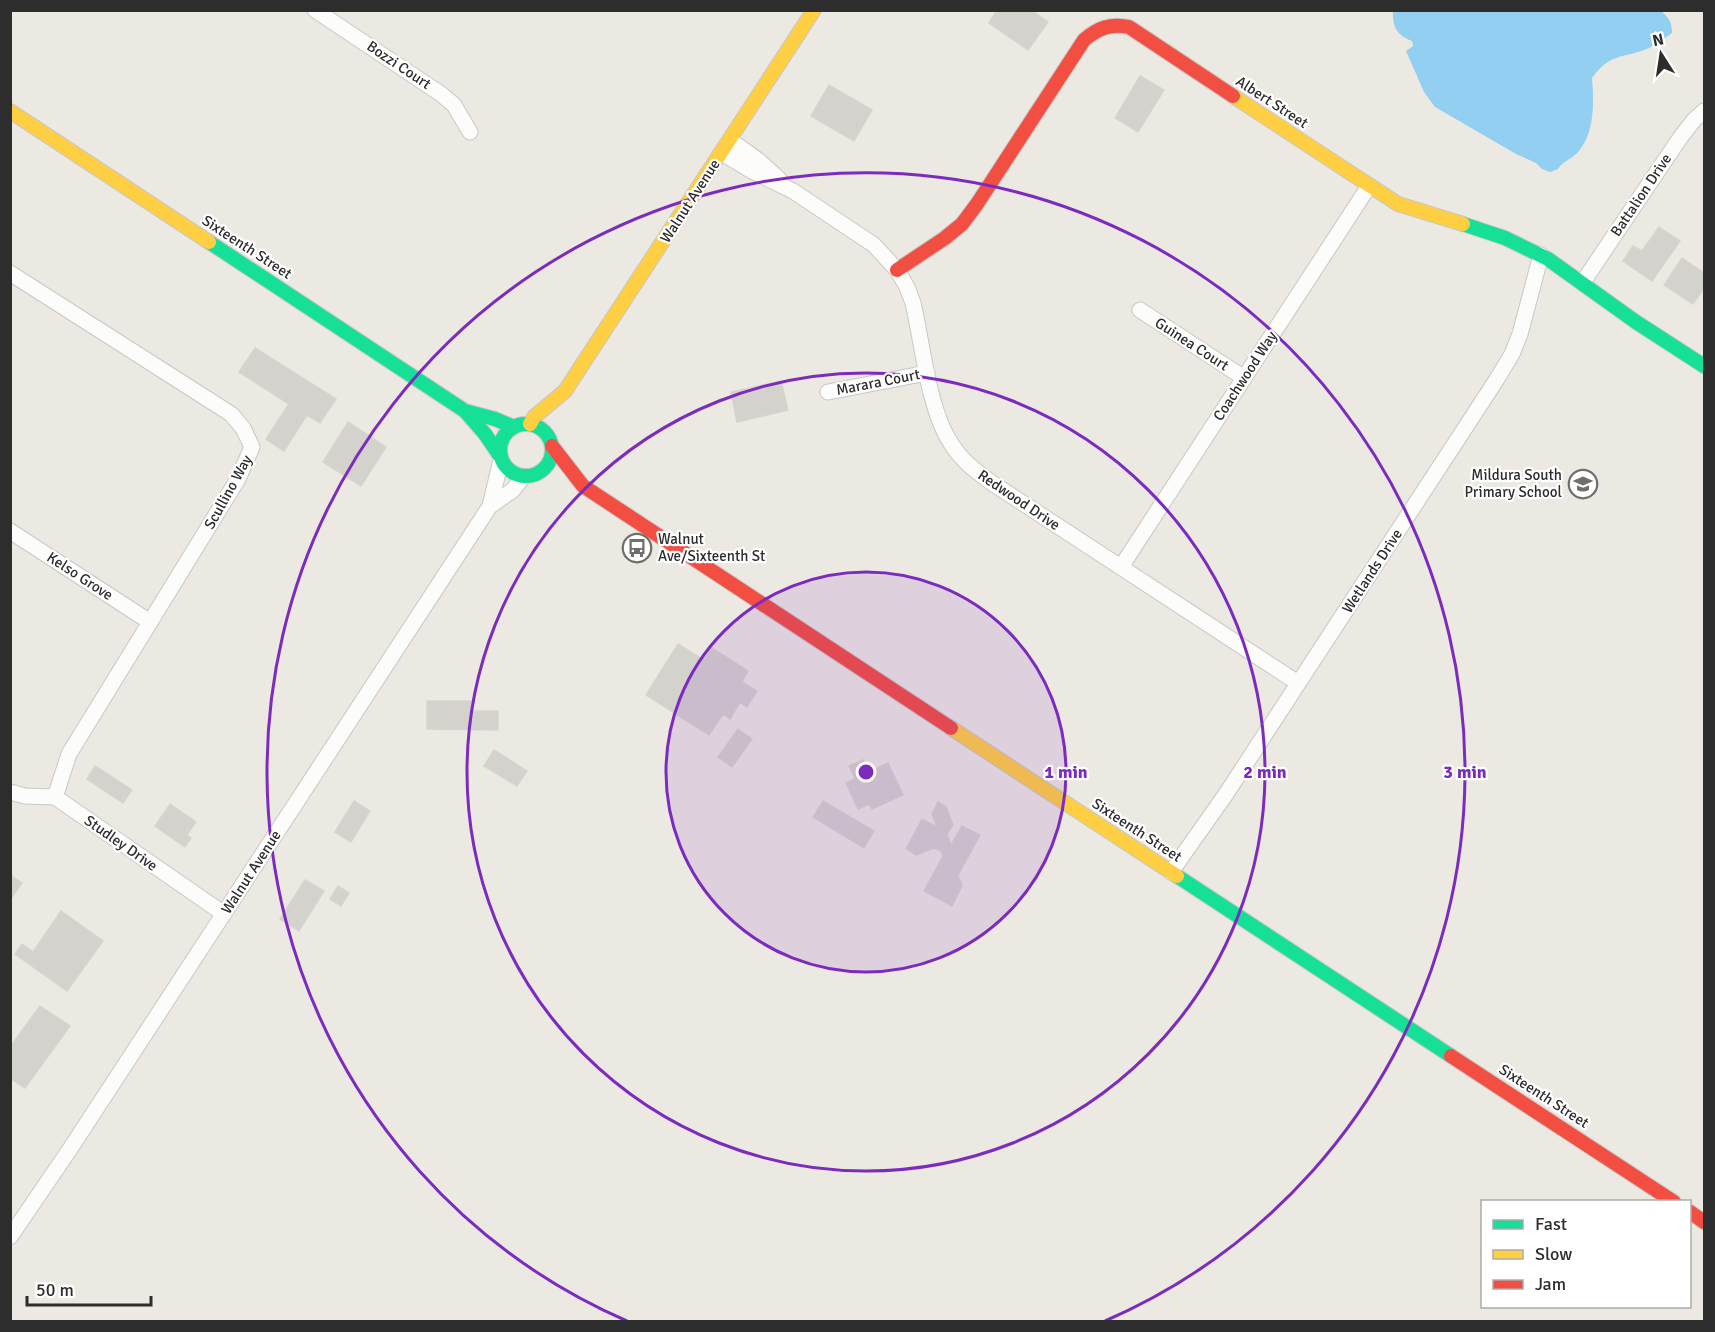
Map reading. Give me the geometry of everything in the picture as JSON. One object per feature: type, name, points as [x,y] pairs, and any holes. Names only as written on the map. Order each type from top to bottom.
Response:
[{"type":"street","name":"Bozzi Court","points":[[315,10],[441,94],[454,105],[470,132]]},
{"type":"street","name":"Walnut Avenue","points":[[530,424],[534,417],[565,391],[814,10]]},
{"type":"street","name":"Albert Street","points":[[897,270],[962,224],[1084,40],[1102,27],[1112,25],[1129,27],[1398,204],[1500,236],[1541,255],[1704,366]]},
{"type":"street","name":"Sixteenth Street","points":[[10,111],[465,411],[485,434],[501,458]]},
{"type":"street","name":"Battalion Drive","points":[[1583,282],[1680,138],[1704,111]]},
{"type":"street","name":"Redwood Drive","points":[[726,146],[758,160],[792,191],[874,244],[897,270],[913,303],[935,411],[951,445],[964,461],[992,483],[1298,683]]},
{"type":"street","name":"Coachwood Way","points":[[1121,567],[1369,186]]},
{"type":"street","name":"Wetlands Drive","points":[[1171,872],[1226,794],[1512,354],[1520,334],[1541,255]]},
{"type":"street","name":"Scullino Way","points":[[10,273],[231,414],[243,429],[252,447],[238,479],[69,754],[56,797]]},
{"type":"street","name":"Guinea Court","points":[[1140,310],[1244,378]]},
{"type":"street","name":"Marara Court","points":[[828,392],[927,373]]},
{"type":"street","name":"Walnut Avenue","points":[[560,410],[565,391]]},
{"type":"street","name":"Sixteenth Street","points":[[465,411],[514,427]]},
{"type":"street","points":[[530,424],[553,438],[550,463],[545,469],[530,476],[514,474],[506,468],[501,458],[500,447],[502,439],[514,427],[530,424]]},
{"type":"street","name":"Sixteenth Street","points":[[553,438],[583,486]]},
{"type":"street","name":"Walnut Avenue","points":[[10,1237],[15,1218],[70,1149],[490,506],[501,458]]},
{"type":"street","name":"Walnut Avenue","points":[[490,506],[530,476]]},
{"type":"street","name":"Sixteenth Street","points":[[530,476],[583,486],[1671,1200]]},
{"type":"street","name":"Kelso Grove","points":[[10,531],[150,622]]},
{"type":"street","points":[[10,792],[25,796],[56,797]]},
{"type":"street","name":"Studley Drive","points":[[56,797],[224,914]]},
{"type":"street","points":[[1691,1213],[1704,1222]]},
{"type":"water","points":[[1393,11],[1661,11],[1670,20],[1672,33],[1647,49],[1610,60],[1598,70],[1592,78],[1593,108],[1587,138],[1576,154],[1558,169],[1550,172],[1435,107],[1424,92],[1406,51],[1413,46],[1412,41],[1397,30],[1393,21]]},
{"type":"building","points":[[997,10],[1031,10],[1048,22],[1028,50],[989,23]]},
{"type":"building","points":[[1140,76],[1164,90],[1138,132],[1115,118]]},
{"type":"building","points":[[829,85],[872,110],[854,141],[811,116]]},
{"type":"building","points":[[1659,227],[1680,241],[1652,281],[1623,261],[1633,246],[1642,251]]},
{"type":"building","points":[[1682,258],[1704,273],[1704,288],[1693,304],[1664,285]]},
{"type":"building","points":[[255,348],[336,399],[320,423],[307,415],[284,451],[266,439],[289,404],[239,372]]},
{"type":"building","points":[[781,381],[788,410],[737,422],[731,392]]},
{"type":"building","points":[[348,422],[386,447],[361,486],[323,462]]},
{"type":"building","points":[[678,644],[704,660],[712,648],[748,671],[742,682],[757,691],[747,707],[740,702],[730,719],[723,714],[709,735],[646,695]]},
{"type":"building","points":[[427,701],[472,701],[472,711],[498,711],[498,730],[427,729]]},
{"type":"building","points":[[738,729],[752,739],[732,767],[718,757]]},
{"type":"building","points":[[494,750],[527,771],[517,786],[484,766]]},
{"type":"building","points":[[863,760],[869,772],[888,763],[903,795],[872,809],[869,804],[858,809],[846,783],[855,779],[849,766]]},
{"type":"building","points":[[95,766],[132,790],[123,803],[87,779]]},
{"type":"building","points":[[354,801],[370,811],[351,842],[335,832]]},
{"type":"building","points":[[823,801],[874,831],[864,848],[813,817]]},
{"type":"building","points":[[938,802],[946,807],[953,825],[947,834],[951,845],[962,826],[980,835],[958,875],[962,886],[952,906],[924,891],[943,856],[941,851],[934,848],[916,855],[906,849],[922,819],[937,827],[932,814]]},
{"type":"building","points":[[170,804],[196,822],[187,835],[191,838],[185,847],[155,826]]},
{"type":"building","points":[[10,875],[22,883],[10,900]]},
{"type":"building","points":[[305,880],[324,891],[299,931],[280,919]]},
{"type":"building","points":[[338,886],[349,893],[341,906],[330,899]]},
{"type":"building","points":[[61,911],[103,941],[67,991],[15,954],[22,944],[33,952]]},
{"type":"building","points":[[40,1006],[70,1026],[25,1088],[10,1078],[10,1047]]},
{"type":"traffic: fast","points":[[1463,224],[1505,238],[1548,259],[1636,322],[1704,366]]},
{"type":"traffic: fast","points":[[209,242],[465,411],[500,456]]},
{"type":"traffic: fast","points":[[465,411],[514,427]]},
{"type":"traffic: fast","points":[[521,424],[531,424],[545,431],[552,450],[545,469],[531,476],[521,476],[511,472],[504,465],[500,455],[500,445],[504,435],[511,428],[521,424]]},
{"type":"traffic: fast","points":[[1177,876],[1451,1056]]},
{"type":"traffic: slow","points":[[530,424],[534,417],[565,391],[814,10]]},
{"type":"traffic: slow","points":[[1233,96],[1398,204],[1463,224]]},
{"type":"traffic: slow","points":[[10,111],[209,242]]},
{"type":"traffic: slow","points":[[951,728],[1177,876]]},
{"type":"traffic: jam","points":[[897,270],[962,224],[1084,40],[1094,32],[1111,26],[1129,27],[1233,96]]},
{"type":"traffic: jam","points":[[552,446],[583,486],[951,728]]},
{"type":"traffic: jam","points":[[1451,1056],[1671,1200]]},
{"type":"traffic: jam","points":[[1691,1213],[1704,1222]]},
{"type":"place","name":"Mildura South Primary School","points":[[1583,484]]},
{"type":"place","name":"Walnut Ave/Sixteenth St","points":[[637,548]]}]
